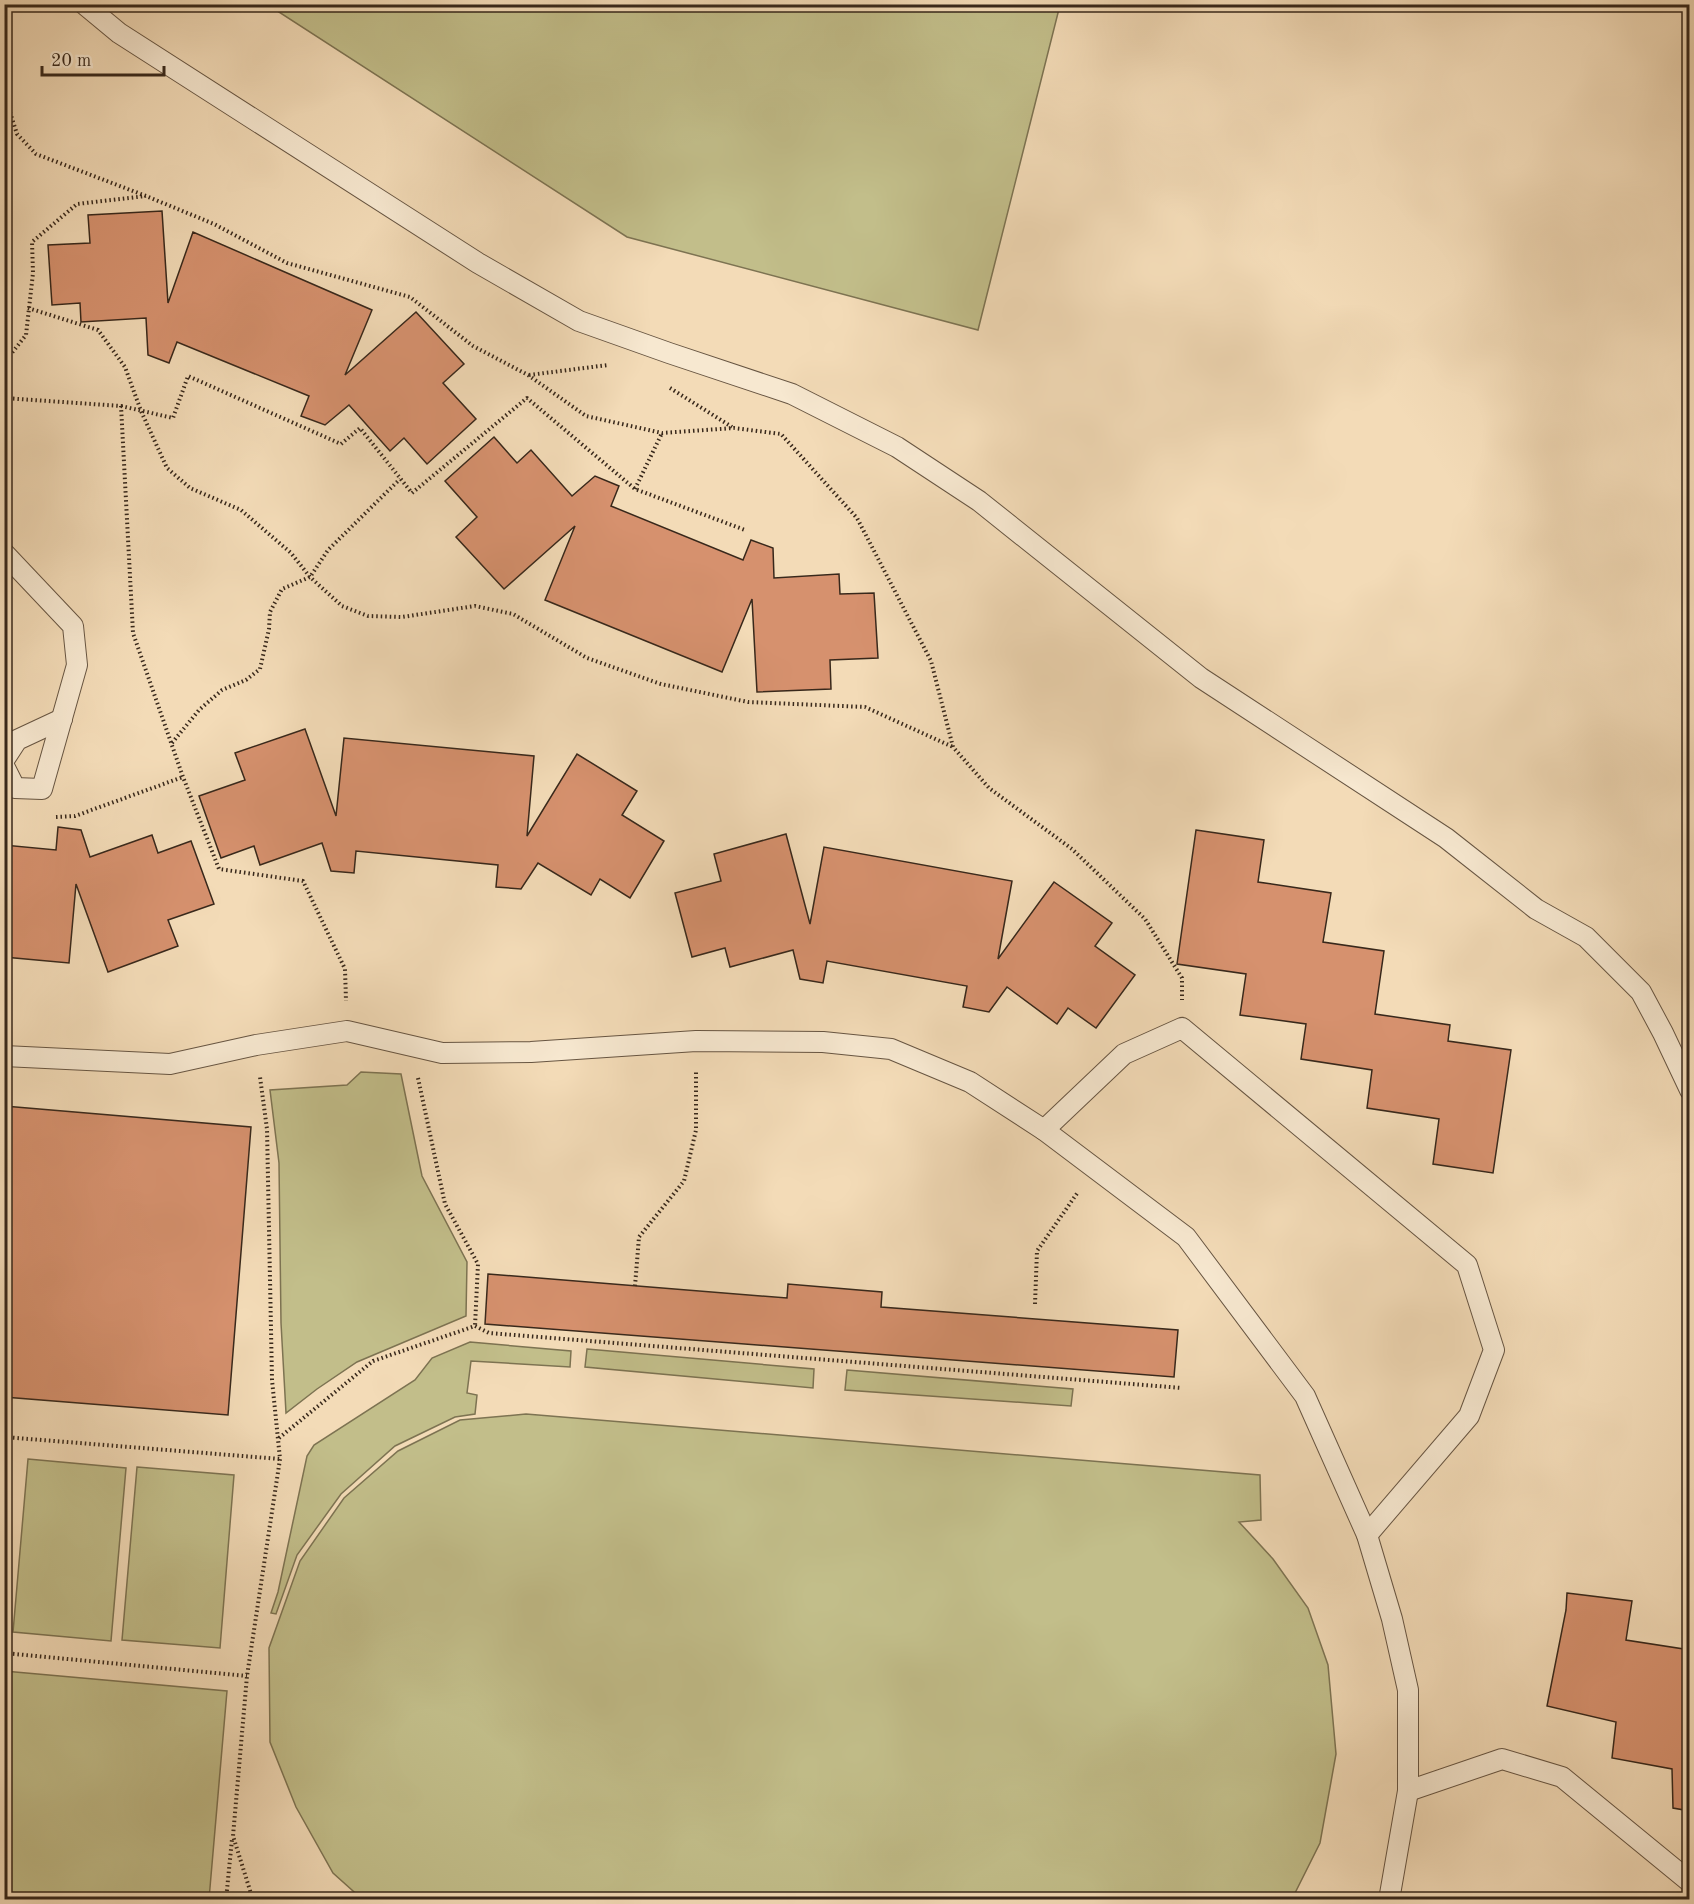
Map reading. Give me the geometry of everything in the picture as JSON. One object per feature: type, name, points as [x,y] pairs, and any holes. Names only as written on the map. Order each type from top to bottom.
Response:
[{"type":"lane","points":[[84,4],[119,33],[418,225],[478,263],[579,321],[792,394],[897,447],[979,501],[1201,678],[1446,838],[1536,909],[1586,937],[1641,992],[1689,1090]]},
{"type":"lane","points":[[4,553],[73,626],[77,665],[42,789],[15,788],[4,766]]},
{"type":"lane","points":[[4,760],[17,740],[62,719]]},
{"type":"lane","points":[[1044,1130],[1124,1054],[1182,1028],[1467,1266],[1494,1350],[1469,1416],[1367,1535]]},
{"type":"lane","points":[[4,1056],[170,1064],[256,1045],[347,1031],[442,1053],[531,1052],[696,1041],[823,1041],[891,1049],[970,1082],[1044,1130],[1186,1237],[1305,1396],[1367,1535],[1392,1619],[1408,1690],[1408,1791],[1389,1899]]},
{"type":"lane","points":[[1408,1791],[1502,1759],[1562,1777],[1689,1882]]},
{"type":"path","points":[[4,86],[17,134],[36,154],[214,224],[287,263],[410,297],[473,346],[528,375],[586,416],[662,433],[734,428],[781,434],[857,518],[931,661],[953,747]]},
{"type":"path","points":[[4,363],[26,335],[33,273],[32,242],[77,204],[146,196]]},
{"type":"path","points":[[28,308],[98,330],[126,367],[141,411],[167,468],[190,488],[241,510],[291,553],[310,577],[342,606],[369,616],[402,617],[476,606],[513,614],[586,658],[661,684],[748,702],[865,707],[953,747],[989,788],[1072,849],[1145,919],[1182,978],[1182,1028]]},
{"type":"path","points":[[528,375],[608,365]]},
{"type":"path","points":[[4,398],[121,406],[173,418],[189,376],[341,444],[360,428],[412,493],[527,398],[635,489],[745,530]]},
{"type":"path","points":[[662,383],[734,428]]},
{"type":"path","points":[[121,406],[133,633],[183,777],[219,869],[303,881],[345,969],[347,1031]]},
{"type":"path","points":[[635,489],[662,433]]},
{"type":"path","points":[[172,744],[199,710],[222,690],[246,680],[260,669],[270,612],[282,589],[310,577],[328,550],[400,479]]},
{"type":"path","points":[[53,818],[75,816],[183,777]]},
{"type":"path","points":[[635,1286],[639,1237],[684,1181],[687,1171],[696,1130],[696,1041]]},
{"type":"path","points":[[226,1899],[247,1676],[280,1459],[272,1380],[267,1129],[256,1045]]},
{"type":"path","points":[[417,1072],[445,1204],[478,1264],[476,1326]]},
{"type":"path","points":[[1035,1304],[1037,1251],[1095,1168]]},
{"type":"path","points":[[279,1438],[373,1361],[476,1326],[489,1333],[1182,1389]]},
{"type":"path","points":[[4,1437],[280,1459]]},
{"type":"path","points":[[4,1653],[247,1676]]},
{"type":"path","points":[[233,1836],[254,1899]]},
{"type":"shaded area","points":[[268,5],[1060,5],[978,330],[627,237]]},
{"type":"shaded area","points":[[361,1072],[401,1074],[422,1176],[467,1262],[466,1316],[357,1362],[286,1413],[281,1323],[279,1163],[270,1090],[347,1085]]},
{"type":"shaded area","points":[[470,1342],[571,1351],[570,1367],[471,1361],[467,1393],[477,1395],[475,1414],[455,1417],[395,1446],[341,1494],[297,1555],[276,1614],[271,1613],[278,1592],[307,1456],[314,1445],[415,1380],[432,1358]]},
{"type":"shaded area","points":[[587,1349],[814,1369],[813,1388],[585,1367]]},
{"type":"shaded area","points":[[847,1370],[1073,1389],[1071,1406],[845,1390]]},
{"type":"shaded area","points":[[526,1414],[1260,1475],[1261,1520],[1239,1522],[1273,1559],[1308,1608],[1328,1665],[1336,1754],[1320,1843],[1292,1899],[362,1899],[333,1873],[296,1807],[270,1742],[269,1648],[300,1561],[344,1498],[398,1451],[460,1420]]},
{"type":"shaded area","points":[[28,1459],[126,1468],[111,1641],[13,1632]]},
{"type":"shaded area","points":[[137,1467],[234,1475],[220,1648],[122,1640]]},
{"type":"shaded area","points":[[4,1671],[227,1691],[209,1899],[5,1899]]},
{"type":"building","points":[[162,211],[168,303],[193,232],[372,310],[345,375],[416,312],[464,364],[443,383],[476,419],[427,464],[404,438],[390,451],[349,405],[325,425],[301,416],[309,396],[177,342],[169,363],[148,355],[146,318],[81,322],[80,303],[52,305],[48,245],[90,243],[88,215]]},
{"type":"building","points":[[494,437],[517,463],[531,450],[572,496],[595,476],[619,486],[611,506],[743,560],[751,540],[773,548],[774,578],[839,574],[840,594],[874,593],[878,658],[830,660],[831,689],[757,692],[752,599],[722,672],[545,600],[575,526],[504,589],[456,537],[477,517],[445,481]]},
{"type":"building","points":[[305,729],[336,816],[344,738],[534,756],[527,836],[577,754],[637,791],[622,815],[664,841],[630,898],[600,879],[591,895],[538,863],[521,889],[496,887],[498,865],[356,851],[354,873],[331,871],[322,843],[260,865],[254,846],[221,858],[199,796],[245,780],[235,753]]},
{"type":"building","points":[[58,827],[81,830],[90,857],[152,835],[158,853],[191,841],[214,904],[168,920],[178,946],[108,972],[76,884],[69,963],[4,957],[4,845],[56,850]]},
{"type":"building","points":[[1196,830],[1264,840],[1258,882],[1331,893],[1323,942],[1384,951],[1375,1014],[1450,1025],[1448,1041],[1511,1050],[1493,1173],[1433,1164],[1439,1119],[1367,1108],[1372,1070],[1301,1059],[1306,1024],[1240,1015],[1246,974],[1177,964]]},
{"type":"building","points":[[786,834],[810,924],[824,847],[1012,881],[998,959],[1054,882],[1112,923],[1095,946],[1135,975],[1096,1028],[1068,1008],[1057,1024],[1007,987],[989,1012],[963,1007],[967,986],[827,961],[823,983],[800,979],[793,950],[730,967],[725,948],[692,957],[675,893],[721,881],[714,854]]},
{"type":"building","points":[[4,1106],[251,1127],[228,1415],[4,1397]]},
{"type":"building","points":[[488,1274],[787,1298],[788,1284],[882,1292],[881,1307],[1178,1330],[1174,1377],[485,1324]]},
{"type":"building","points":[[1567,1593],[1632,1601],[1626,1640],[1690,1650],[1690,1811],[1673,1808],[1672,1769],[1612,1758],[1616,1722],[1547,1706],[1566,1610]]}]
